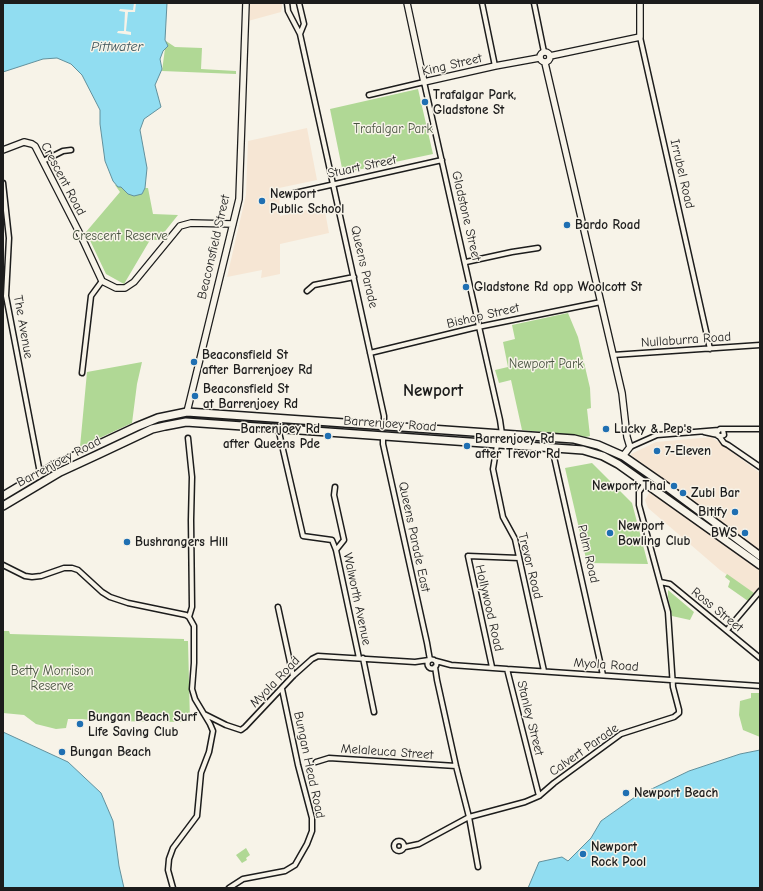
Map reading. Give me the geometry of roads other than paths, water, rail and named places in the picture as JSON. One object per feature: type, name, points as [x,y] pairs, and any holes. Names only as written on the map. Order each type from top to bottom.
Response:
[{"type":"main road","name":"Barrenjoey Road","points":[[3,496],[40,473],[136,427],[158,418],[187,412],[574,439],[587,442],[623,456],[660,481],[760,556]]},
{"type":"main road","name":"Beaconsfield Street","points":[[186,422],[187,412]]},
{"type":"main road","name":"Barrenjoey Road","points":[[3,506],[60,472],[152,429],[186,422],[583,450],[603,456],[618,464],[760,565]]},
{"type":"main road","name":"Queens Parade","points":[[383,436],[384,426]]},
{"type":"main road","points":[[497,445],[502,434]]},
{"type":"main road","name":"Palm Road","points":[[552,448],[553,438]]},
{"type":"main road","points":[[618,464],[623,456]]},
{"type":"main road","points":[[644,470],[646,478],[645,483],[660,481]]},
{"type":"street","name":"Beaconsfield Street","points":[[187,412],[239,199],[246,3]]},
{"type":"street","name":"Queens Parade","points":[[287,3],[288,11],[300,34],[384,416],[384,426]]},
{"type":"street","name":"Queens Parade","points":[[300,3],[304,24],[300,34]]},
{"type":"street","name":"Gladstone Street","points":[[407,3],[466,262],[502,434]]},
{"type":"street","points":[[482,3],[495,66]]},
{"type":"street","points":[[534,3],[544,52],[550,56],[640,37]]},
{"type":"street","name":"Irrubel Road","points":[[640,3],[640,37],[710,349]]},
{"type":"street","points":[[544,52],[539,58],[545,63],[601,302],[624,404],[627,437],[630,447]]},
{"type":"street","points":[[545,63],[548,61],[550,56]]},
{"type":"street","name":"King Street","points":[[369,95],[495,66],[539,58]]},
{"type":"street","name":"Crescent Road","points":[[3,149],[19,143],[28,142],[35,146],[82,238],[102,281]]},
{"type":"street","points":[[43,161],[63,151],[71,150]]},
{"type":"street","name":"Stuart Street","points":[[286,194],[442,160]]},
{"type":"street","name":"The Avenue","points":[[3,183],[9,238],[6,296],[40,473]]},
{"type":"street","points":[[82,373],[91,296],[102,281],[116,288],[121,289],[127,287],[134,282],[175,230],[185,223],[233,224]]},
{"type":"street","points":[[466,262],[538,248]]},
{"type":"street","points":[[307,291],[314,285],[354,277]]},
{"type":"street","name":"Bishop Street","points":[[370,353],[479,327],[601,302]]},
{"type":"street","name":"Nullaburra Road","points":[[613,355],[760,345]]},
{"type":"street","name":"Walworth Avenue","points":[[278,428],[303,536],[332,540],[336,550],[374,712]]},
{"type":"street","points":[[623,456],[630,447],[657,435],[704,431],[721,433],[738,430],[760,429]]},
{"type":"street","points":[[721,433],[721,440],[760,467]]},
{"type":"street","name":"Queens Parade East","points":[[383,436],[383,444],[427,642],[469,817],[478,867]]},
{"type":"street","points":[[188,438],[192,477],[192,607],[189,617]]},
{"type":"street","name":"Trevor Road","points":[[497,445],[493,469],[503,517],[506,524],[514,534],[544,671]]},
{"type":"street","name":"Palm Road","points":[[552,448],[603,676]]},
{"type":"street","points":[[645,483],[640,492],[639,505],[668,612],[673,680]]},
{"type":"street","points":[[334,487],[334,495],[344,540],[336,550]]},
{"type":"street","name":"Hollywood Road","points":[[492,667],[468,556],[519,558]]},
{"type":"street","points":[[3,565],[25,576],[32,577],[41,576],[64,568],[72,568],[78,570],[102,592],[110,597],[128,603],[186,615],[189,617],[194,626],[194,664],[192,689],[195,699],[213,731],[209,752],[200,773],[197,816],[173,848],[169,859],[168,870],[172,888]]},
{"type":"street","name":"Ross Street","points":[[660,582],[663,581],[670,584],[760,658]]},
{"type":"street","points":[[727,630],[760,591]]},
{"type":"street","points":[[278,607],[293,676]]},
{"type":"street","name":"Myola Road","points":[[204,714],[226,726],[241,730],[293,676],[312,659],[318,656],[759,686]]},
{"type":"street","name":"Stanley Street","points":[[507,669],[539,796]]},
{"type":"street","name":"Calvert Parade","points":[[404,847],[419,844],[469,817],[525,802],[539,796],[554,783],[621,734],[678,715],[679,710],[673,680]]},
{"type":"street","name":"Bungan Head Road","points":[[229,888],[243,879],[285,871],[295,865],[307,844],[312,831],[312,818],[298,765],[282,689]]},
{"type":"street","name":"Melaleuca Street","points":[[316,762],[329,758],[456,766]]},
{"type":"water","name":"Pittwater","points":[[3,3],[167,3],[165,40],[168,46],[163,51],[160,59],[162,69],[155,85],[161,107],[144,119],[140,130],[147,168],[145,188],[142,194],[134,196],[128,194],[121,187],[118,187],[113,181],[105,161],[100,124],[100,110],[82,75],[71,64],[57,58],[43,59],[3,72]]},
{"type":"water","points":[[3,732],[68,762],[101,793],[113,821],[119,866],[124,888],[3,888]]},
{"type":"water","points":[[760,750],[760,888],[528,888],[539,862],[562,857],[568,861],[591,838],[601,821],[635,797],[689,771],[740,754]]},
{"type":"place","name":"Trafalgar Park, Gladstone St","points":[[425,102]]},
{"type":"place","name":"Newport Public School","points":[[262,201]]},
{"type":"place","name":"Bardo Road","points":[[567,225]]},
{"type":"place","name":"Gladstone Rd opp Woolcott St","points":[[466,287]]},
{"type":"place","name":"Beaconsfield St after Barrenjoey Rd","points":[[194,362]]},
{"type":"place","name":"Beaconsfield St at Barrenjoey Rd","points":[[195,396]]},
{"type":"place","name":"Lucky & Pep's","points":[[606,429]]},
{"type":"place","name":"Barrenjoey Rd after Queens Pde","points":[[328,436]]},
{"type":"place","name":"Barrenjoey Rd after Trevor Rd","points":[[467,446]]},
{"type":"place","name":"7-Eleven","points":[[657,451]]},
{"type":"place","name":"Newport Thai","points":[[674,486]]},
{"type":"place","name":"Zubi Bar","points":[[683,493]]},
{"type":"place","name":"Bitify","points":[[735,512]]},
{"type":"place","name":"Newport Bowling Club","points":[[610,533]]},
{"type":"place","name":"BWS","points":[[745,533]]},
{"type":"place","name":"Bushrangers Hill","points":[[127,542]]},
{"type":"place","name":"Bungan Beach Surf Life Saving Club","points":[[80,724]]},
{"type":"place","name":"Bungan Beach","points":[[62,752]]},
{"type":"place","name":"Newport Beach","points":[[626,793]]},
{"type":"place","name":"Newport Rock Pool","points":[[583,854]]},
{"type":"district","name":"Newport","points":[[433,391]]},
{"type":"park label","name":"Trafalgar Park","points":[[393,129]]},
{"type":"park label","name":"Crescent Reserve","points":[[120,236]]},
{"type":"park label","name":"Newport Park","points":[[546,364]]},
{"type":"park label","name":"Betty Morrison Reserve","points":[[52,678]]}]
